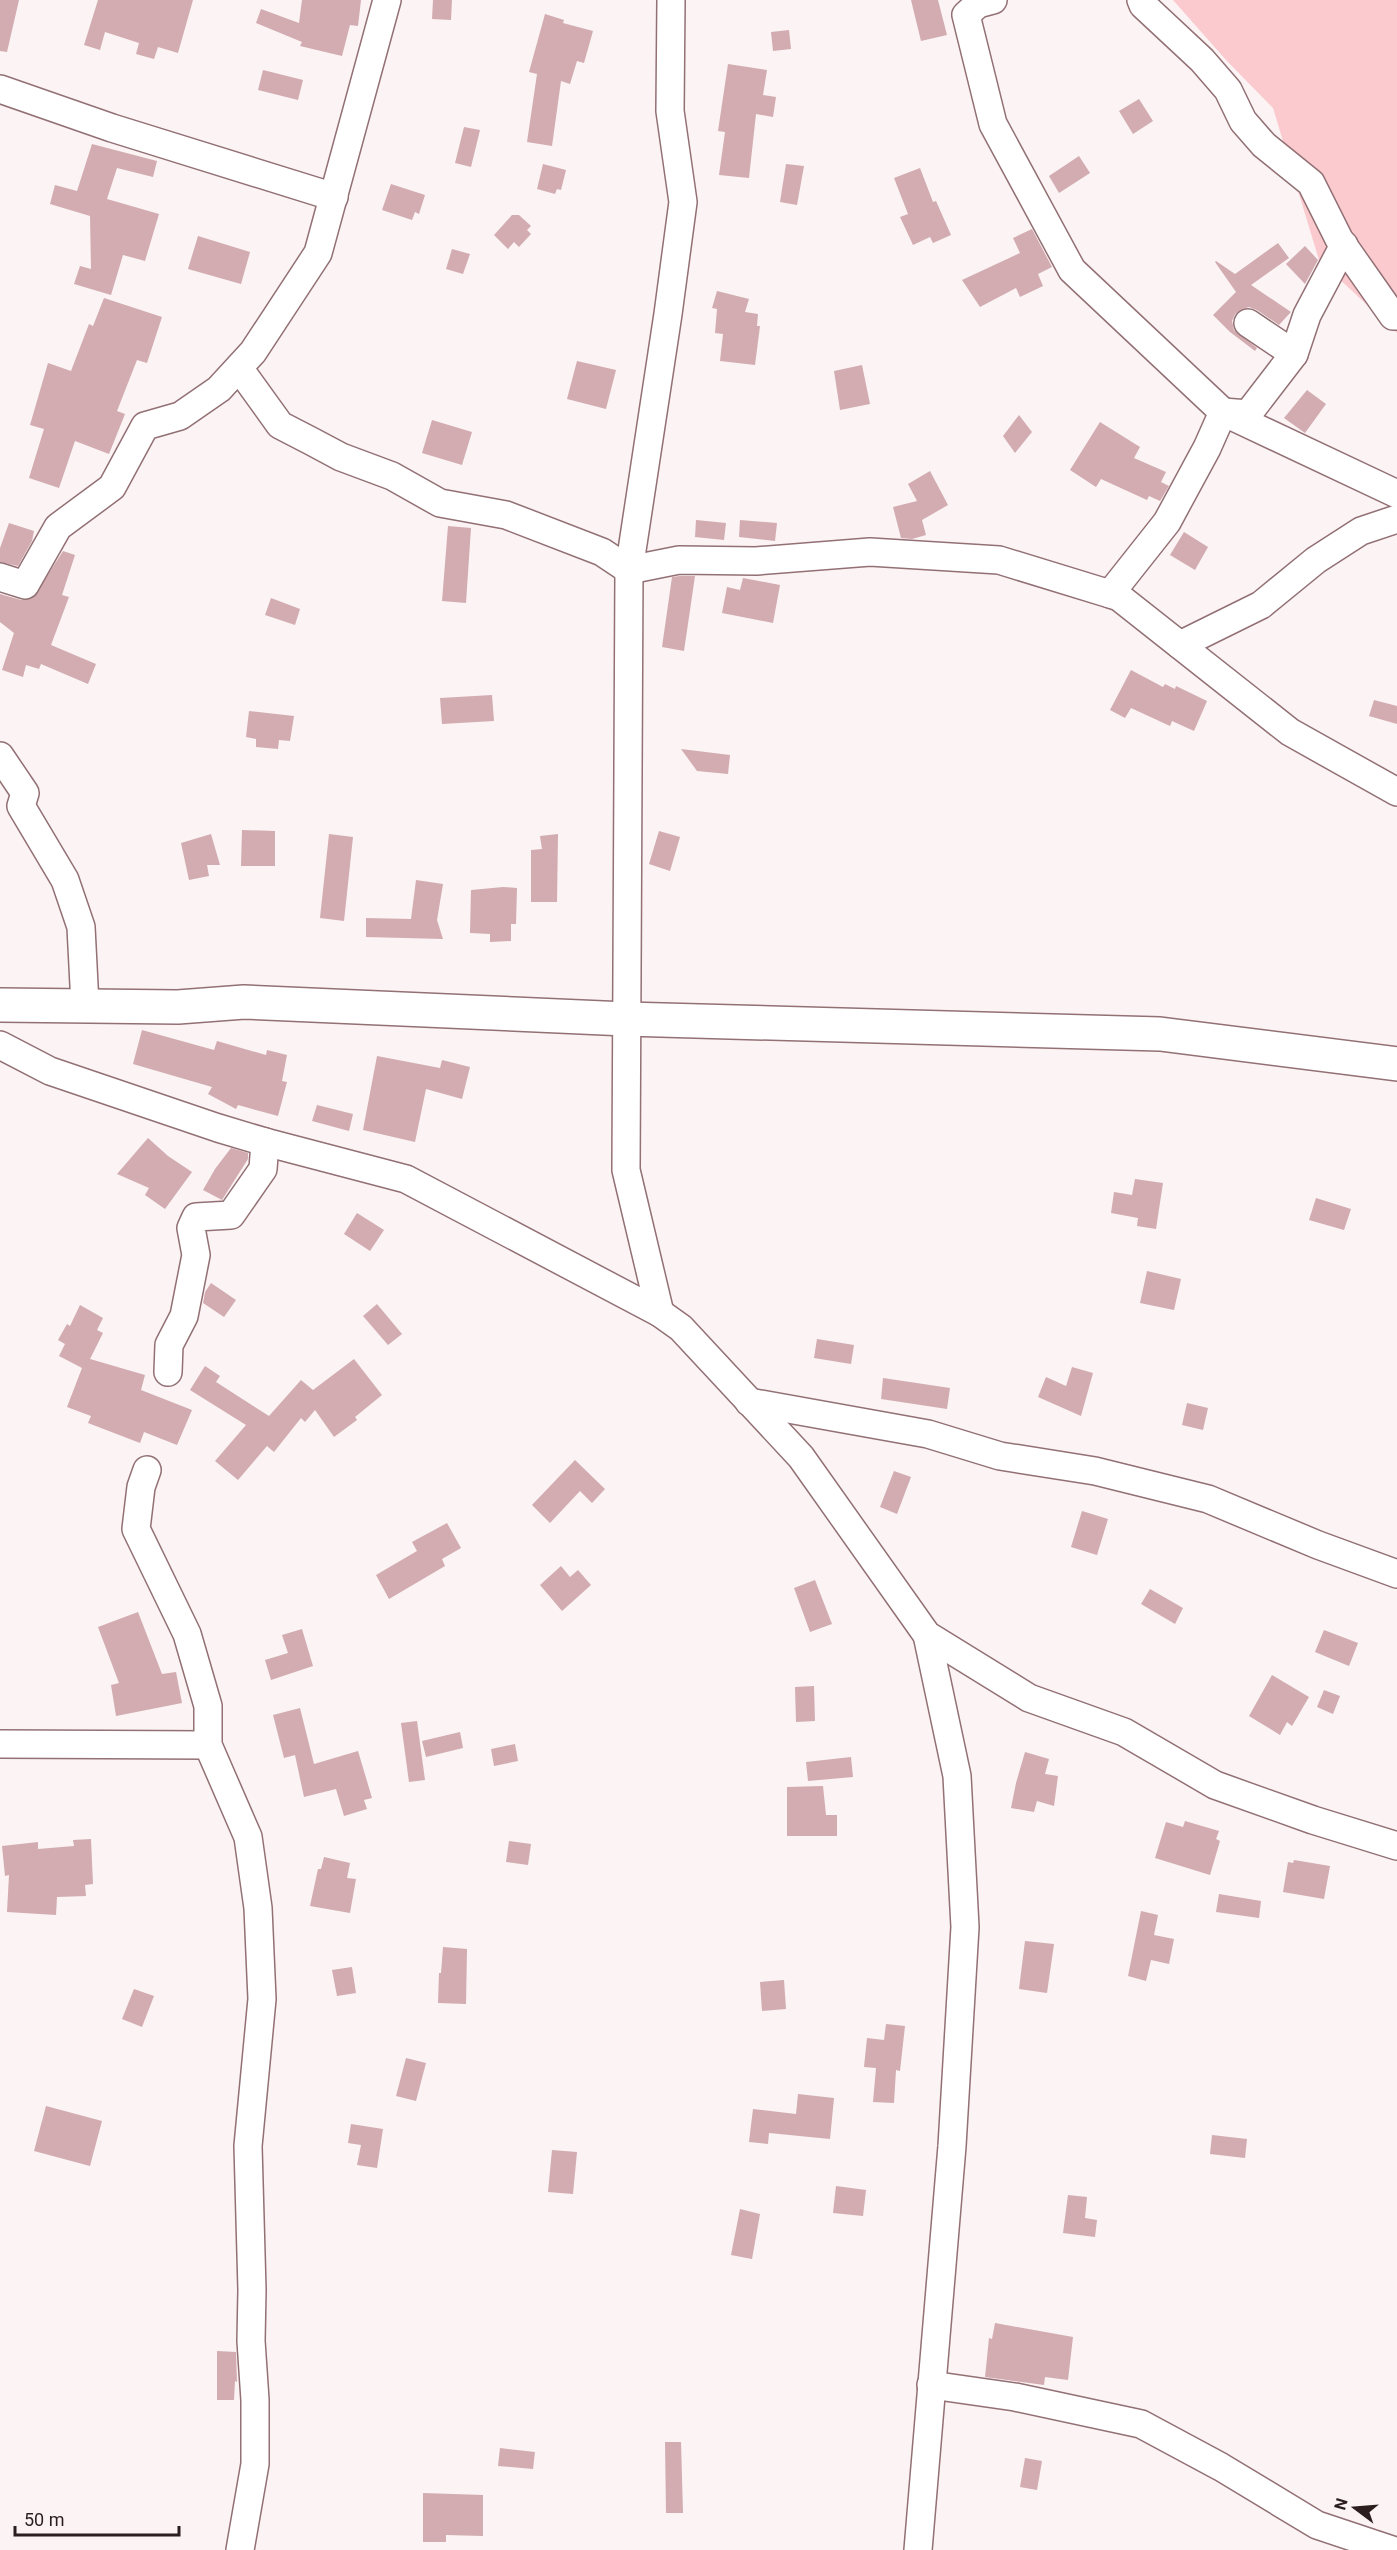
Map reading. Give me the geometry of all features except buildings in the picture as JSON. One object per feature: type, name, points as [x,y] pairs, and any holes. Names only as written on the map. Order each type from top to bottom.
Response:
[{"type":"street","points":[[0,577],[26,585],[58,527],[112,487],[145,426],[180,416],[219,389],[253,352],[318,253],[387,0]]},
{"type":"street","points":[[660,1313],[626,1170],[629,570],[683,202],[670,111],[671,0]]},
{"type":"street","points":[[993,0],[978,4],[966,15],[993,124],[1072,270],[1223,412],[1397,495]]},
{"type":"street","points":[[1141,0],[1143,5],[1222,82],[1243,121],[1264,145],[1311,183],[1344,245],[1393,316],[1397,316]]},
{"type":"street","points":[[0,89],[112,128],[334,197]]},
{"type":"street","points":[[1223,412],[1248,414],[1294,354],[1307,315],[1344,245]]},
{"type":"street","points":[[1248,323],[1294,354]]},
{"type":"street","points":[[238,368],[280,424],[341,457],[392,476],[440,503],[506,515],[602,552],[629,570],[679,560],[756,561],[870,552],[999,561],[1119,597],[1290,732],[1397,792]]},
{"type":"street","points":[[1110,594],[1167,522],[1207,448],[1223,412]]},
{"type":"street","points":[[1180,645],[1261,605],[1316,560],[1361,531],[1397,519]]},
{"type":"street","points":[[0,756],[25,793],[21,806],[65,880],[81,927],[85,1005]]},
{"type":"street","points":[[0,1005],[178,1006],[244,1002],[626,1019],[1161,1034],[1397,1064]]},
{"type":"street","points":[[0,1045],[50,1071],[265,1142],[406,1179],[660,1313],[681,1328],[801,1457],[927,1635],[1029,1698],[1124,1732],[1215,1785],[1313,1820],[1397,1846]]},
{"type":"street","points":[[168,1372],[169,1345],[184,1316],[196,1255],[191,1228],[196,1217],[231,1215],[263,1169],[265,1142]]},
{"type":"street","points":[[749,1402],[928,1434],[1000,1456],[1095,1471],[1208,1499],[1318,1545],[1397,1574]]},
{"type":"street","points":[[147,1470],[141,1487],[136,1528],[187,1634],[208,1706],[208,1745],[248,1838],[258,1908],[262,1999],[248,2146],[252,2290],[250,2341],[255,2400],[255,2464],[240,2550]]},
{"type":"street","points":[[918,2550],[952,2146],[965,1927],[957,1776],[927,1635]]},
{"type":"street","points":[[0,1744],[208,1745]]},
{"type":"street","points":[[931,2385],[1015,2397],[1141,2424],[1221,2467],[1317,2525],[1392,2550]]},
{"type":"shaded area","points":[[1173,0],[1397,0],[1397,333],[1319,260],[1273,108],[1226,60]]}]
